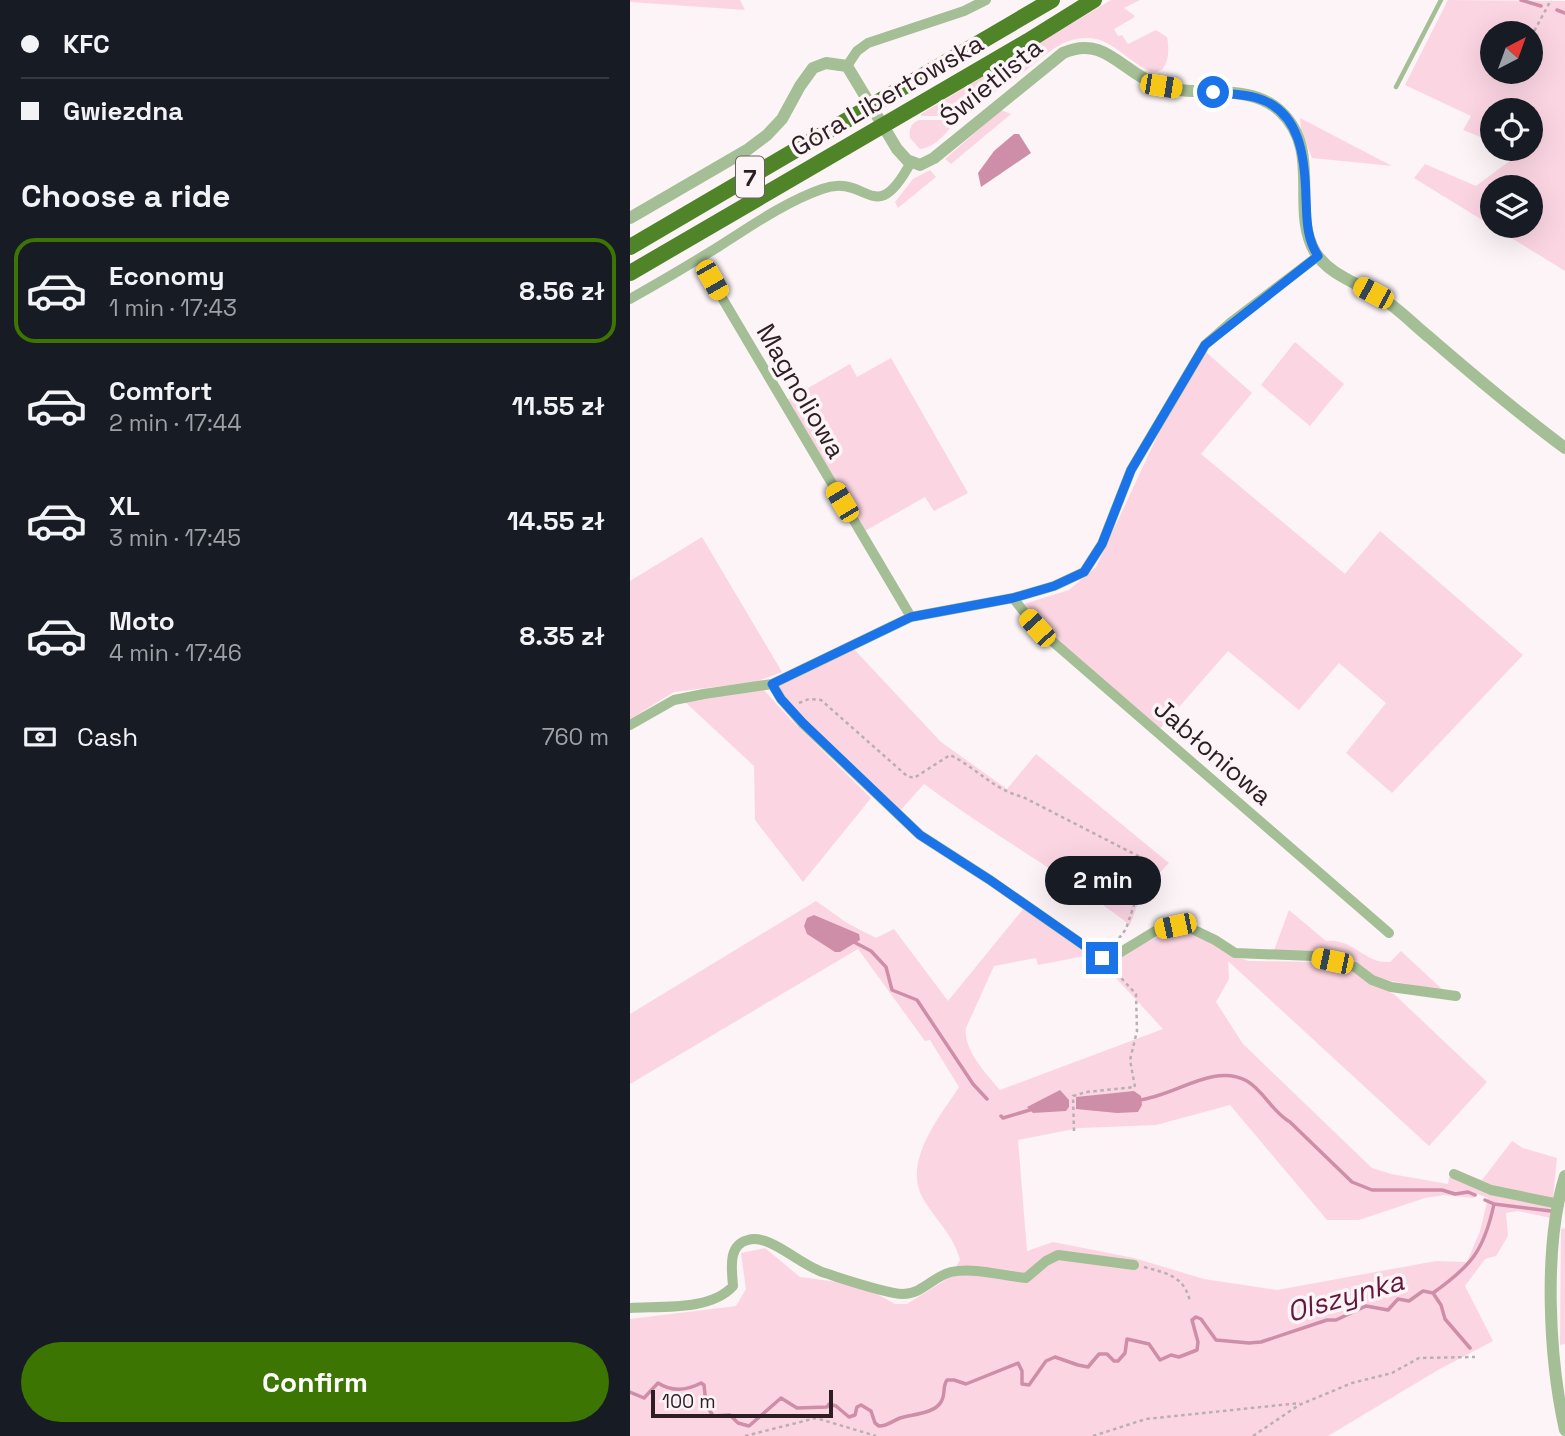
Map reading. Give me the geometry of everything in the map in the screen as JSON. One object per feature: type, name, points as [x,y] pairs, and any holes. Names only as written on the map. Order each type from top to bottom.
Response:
[{"type":"highway","name":"Góra Libertowska","points":[[630,247],[1052,0]]},
{"type":"highway","name":"Góra Libertowska","points":[[630,272],[1094,0]]},
{"type":"street","points":[[847,66],[857,51],[868,43],[964,11],[986,0]]},
{"type":"street","name":"Świetlista","points":[[911,162],[920,165],[934,158],[1063,52],[1081,47],[1094,48],[1161,86],[1244,95],[1269,103],[1279,110],[1292,125],[1301,146],[1307,231],[1318,256]]},
{"type":"street","name":"Góra Libertowska","points":[[630,218],[742,153],[767,135],[782,119],[813,68],[826,63],[847,66],[870,107]]},
{"type":"street","points":[[870,107],[900,154],[911,162]]},
{"type":"street","name":"Góra Libertowska","points":[[630,299],[762,219],[821,189],[842,185],[876,197],[889,193],[900,182],[911,162]]},
{"type":"street","points":[[630,725],[674,700],[772,684],[911,617],[1013,598],[1063,583],[1084,572],[1102,544],[1131,470],[1205,345],[1318,256],[1339,274],[1388,302],[1565,448]]},
{"type":"street","name":"Magnoliowa","points":[[699,259],[911,617]]},
{"type":"street","name":"Jabłoniowa","points":[[1013,598],[1037,628],[1389,933]]},
{"type":"street","points":[[772,684],[791,710],[920,835],[1102,958],[1116,955],[1157,930],[1188,926],[1235,953],[1313,956],[1355,968],[1373,980],[1391,987],[1456,996]]},
{"type":"street","points":[[1454,1174],[1491,1190],[1559,1203]]},
{"type":"street","points":[[1565,1176],[1559,1203],[1551,1275],[1556,1372],[1565,1430]]},
{"type":"street","points":[[630,1308],[706,1303],[722,1297],[733,1286],[732,1254],[739,1244],[755,1238],[768,1240],[807,1267],[889,1292],[905,1294],[928,1285],[947,1273],[963,1270],[1026,1278],[1046,1261],[1058,1255],[1134,1265]]},
{"type":"lane","points":[[1396,87],[1441,0]]},
{"type":"path","points":[[1540,21],[1551,0]]},
{"type":"path","points":[[791,710],[808,699],[821,701],[907,776],[914,778],[950,755],[1004,792],[1023,797],[1142,858],[1147,866],[1126,929],[1116,942],[1105,950],[1102,958],[1136,994],[1138,1031],[1130,1060],[1135,1087],[1073,1096],[1074,1131]]},
{"type":"path","points":[[1134,1265],[1174,1275],[1189,1294],[1190,1302]]},
{"type":"path","points":[[1253,1436],[1304,1403],[1352,1383],[1392,1373],[1419,1358],[1475,1357]]},
{"type":"path","points":[[1093,1436],[1146,1419],[1208,1415],[1304,1403]]},
{"type":"path","points":[[745,1436],[816,1418],[876,1436]]},
{"type":"shaded area","points":[[740,0],[745,10],[630,2]]},
{"type":"shaded area","points":[[1111,0],[1140,0],[1124,8],[1135,16],[1114,29],[1128,44],[1156,30],[1167,37],[1168,56],[1160,70],[1155,72],[1140,66],[1103,41],[1076,39],[1051,50],[960,116],[921,116],[921,114]]},
{"type":"shaded area","points":[[1448,0],[1565,1],[1565,271],[1511,238],[1543,238],[1543,175],[1491,175],[1510,161],[1543,161],[1543,98],[1480,98],[1480,137],[1463,130],[1471,116],[1405,85]]},
{"type":"shaded area","points":[[1001,110],[1011,114],[951,164],[945,159]]},
{"type":"shaded area","points":[[1300,118],[1392,166],[1312,158],[1301,130]]},
{"type":"shaded area","points":[[919,120],[957,120],[936,142],[920,149],[910,138],[912,125]]},
{"type":"shaded area","points":[[1014,134],[1019,134],[1031,153],[981,187],[978,173],[994,151]]},
{"type":"shaded area","points":[[1425,164],[1476,186],[1480,183],[1480,219],[1414,178]]},
{"type":"shaded area","points":[[930,170],[936,177],[898,208],[895,202],[913,179]]},
{"type":"shaded area","points":[[1295,342],[1344,384],[1310,426],[1261,385]]},
{"type":"shaded area","points":[[1206,352],[1252,393],[1201,454],[1345,574],[1380,531],[1523,655],[1392,793],[1346,753],[1386,703],[1339,663],[1299,710],[1228,651],[1159,730],[1044,629],[1024,604],[1069,590],[1096,567],[1163,424]]},
{"type":"shaded area","points":[[891,358],[968,493],[934,511],[925,497],[865,531],[787,400],[850,364],[857,377]]},
{"type":"shaded area","points":[[702,537],[782,672],[755,682],[674,692],[630,719],[630,581]]},
{"type":"shaded area","points":[[851,646],[941,742],[1007,789],[1036,754],[1169,863],[1143,890],[1130,925],[924,784],[898,813],[843,763],[772,684]]},
{"type":"shaded area","points":[[763,689],[871,798],[803,882],[755,820],[754,766],[684,701]]},
{"type":"shaded area","points":[[816,901],[847,923],[876,938],[894,929],[948,1001],[1024,908],[1090,955],[1038,965],[1036,958],[994,966],[966,1028],[966,1036],[977,1062],[1000,1090],[1163,1029],[1104,965],[1112,963],[1141,943],[1175,931],[1199,935],[1229,955],[1249,961],[1318,962],[1342,966],[1395,995],[1487,1082],[1429,1146],[1228,961],[1229,979],[1216,1002],[1243,1044],[1372,1168],[1448,1184],[1449,1178],[1457,1171],[1482,1180],[1512,1141],[1523,1148],[1557,1158],[1551,1218],[1518,1211],[1506,1213],[1508,1236],[1496,1256],[1485,1259],[1465,1286],[1493,1341],[1438,1370],[1328,1436],[630,1436],[630,1319],[736,1306],[746,1289],[741,1253],[765,1248],[800,1277],[861,1285],[895,1304],[907,1304],[950,1277],[960,1260],[949,1235],[924,1200],[918,1186],[917,1171],[925,1141],[959,1087],[930,1040],[925,1041],[858,949],[630,1084],[630,1014]],"holes":[[[1230,1105],[1327,1220],[1359,1220],[1425,1198],[1444,1195],[1474,1198],[1478,1194],[1488,1198],[1480,1231],[1467,1262],[1436,1261],[1277,1290],[1204,1279],[1134,1258],[1053,1242],[1027,1251],[1018,1140],[1079,1128],[1156,1125]]]},
{"type":"shaded area","points":[[1289,910],[1326,941],[1344,943],[1381,962],[1390,962],[1401,951],[1444,991],[1376,978],[1344,959],[1321,953],[1273,953]]},
{"type":"shaded area","points":[[814,915],[859,934],[860,940],[840,952],[835,952],[807,934],[804,926],[807,918]]},
{"type":"shaded area","points":[[1060,1090],[1069,1100],[1066,1111],[1033,1113],[1027,1107]]},
{"type":"shaded area","points":[[1134,1091],[1141,1096],[1142,1105],[1138,1112],[1076,1109],[1076,1097]]},
{"type":"shaded area","points":[[1565,1228],[1565,1344],[1560,1345],[1561,1229]]},
{"type":"waterway","points":[[1521,0],[1541,6]]},
{"type":"waterway","points":[[1557,10],[1565,13]]},
{"type":"waterway","points":[[852,941],[871,951],[886,967],[892,990],[917,1000],[973,1084],[987,1099]]},
{"type":"waterway","points":[[1138,1100],[1152,1098],[1207,1078],[1234,1076],[1247,1081],[1259,1091],[1278,1113],[1352,1182],[1372,1190],[1442,1190],[1475,1195]]},
{"type":"waterway","points":[[1001,1116],[1003,1118],[1033,1109]]},
{"type":"waterway","name":"Olszynka","points":[[1485,1200],[1494,1204],[1551,1211]]},
{"type":"waterway","name":"Olszynka","points":[[630,1392],[644,1398],[658,1383],[679,1389],[701,1383],[704,1385],[706,1404],[713,1416],[730,1415],[738,1423],[749,1426],[781,1398],[797,1408],[827,1407],[829,1404],[836,1406],[849,1417],[855,1415],[857,1407],[861,1405],[871,1411],[875,1423],[879,1426],[885,1425],[938,1406],[947,1380],[966,1384],[1018,1363],[1022,1371],[1022,1384],[1029,1385],[1046,1361],[1055,1357],[1088,1367],[1099,1354],[1107,1354],[1114,1361],[1118,1361],[1125,1353],[1127,1339],[1149,1344],[1160,1360],[1171,1355],[1179,1357],[1197,1350],[1198,1342],[1192,1320],[1196,1317],[1201,1319],[1216,1340],[1249,1343],[1261,1342],[1327,1320],[1336,1320],[1366,1306],[1388,1310],[1398,1299],[1409,1301],[1423,1291],[1433,1293],[1457,1274],[1480,1246],[1494,1204]]},
{"type":"waterway","points":[[1433,1293],[1441,1305],[1445,1319],[1470,1348]]},
{"type":"route","points":[[1102,958],[920,835],[803,723],[781,699],[772,684],[911,617],[1013,598],[1054,586],[1084,572],[1092,562],[1102,544],[1131,470],[1205,345],[1303,265],[1318,256],[1307,231],[1305,169],[1301,146],[1292,125],[1279,110],[1258,98],[1213,92]]}]
